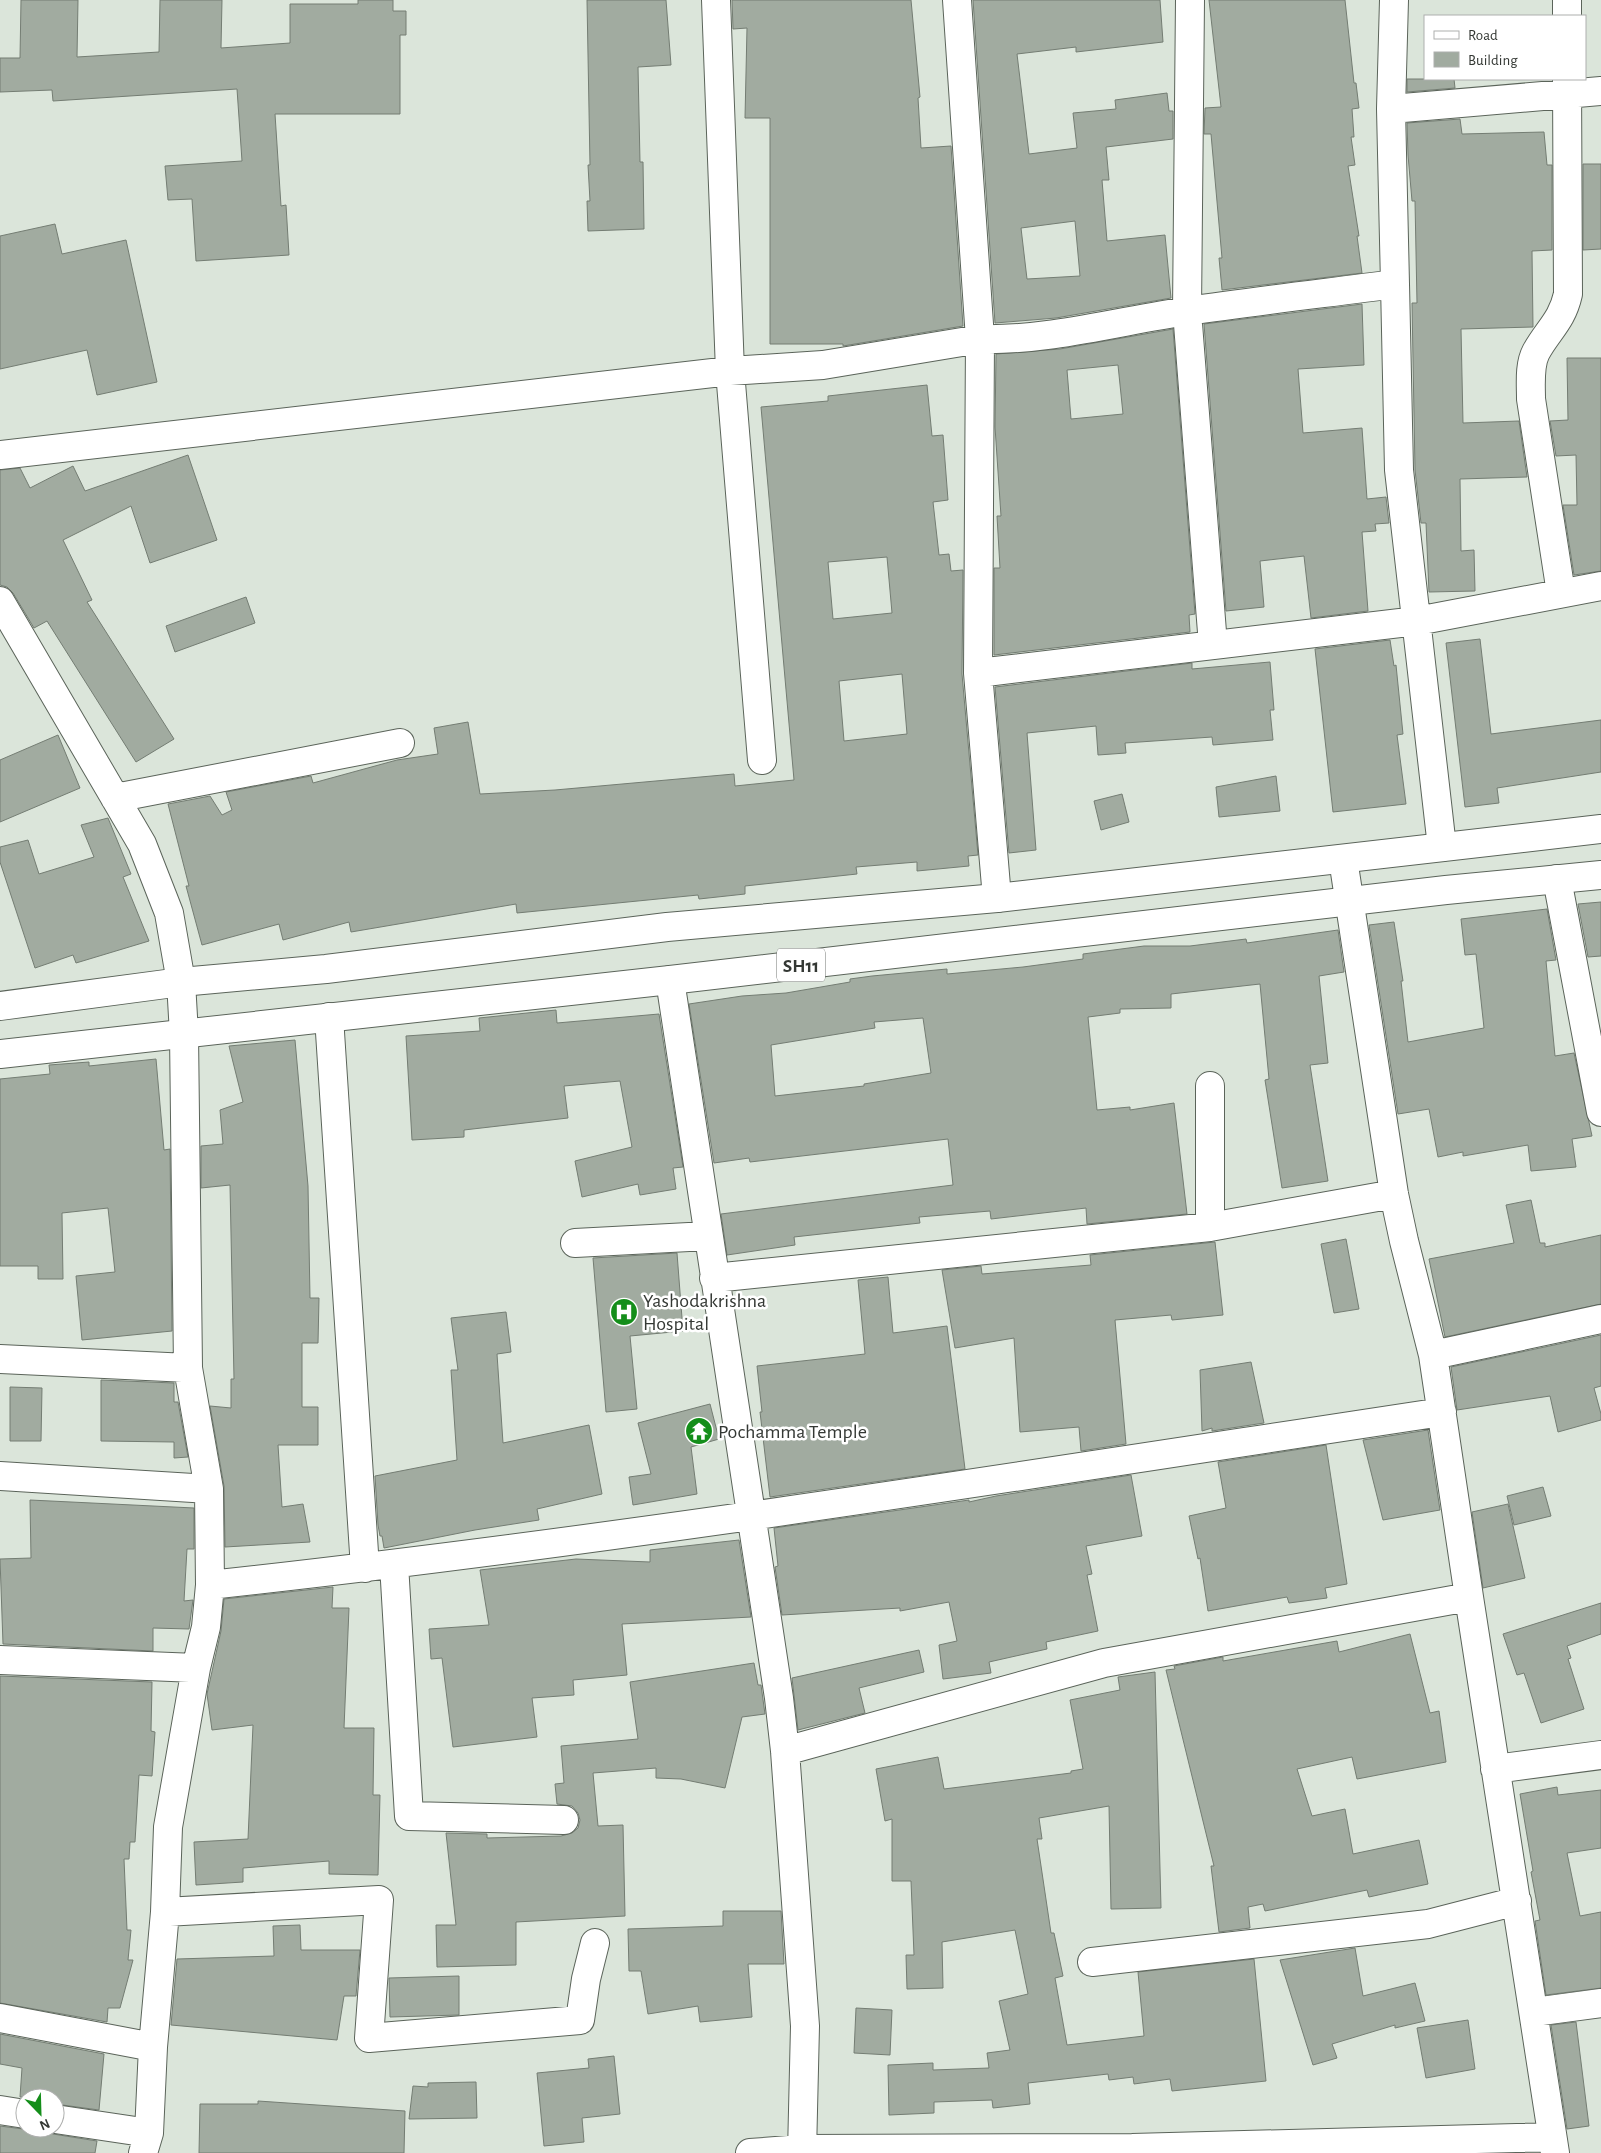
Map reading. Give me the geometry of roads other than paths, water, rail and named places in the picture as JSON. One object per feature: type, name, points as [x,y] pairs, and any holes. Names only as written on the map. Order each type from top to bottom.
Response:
[{"type":"street","points":[[716,0],[730,371],[762,760]]},
{"type":"street","points":[[956,0],[980,340],[978,673],[997,898]]},
{"type":"street","points":[[1190,0],[1187,311],[1213,645]]},
{"type":"street","points":[[1394,0],[1391,109],[1399,470],[1442,847]]},
{"type":"street","points":[[1567,0],[1567,15]]},
{"type":"street","points":[[1391,109],[1567,86],[1601,91]]},
{"type":"street","points":[[1562,593],[1531,399],[1531,375],[1535,354],[1564,310],[1568,294],[1567,86]]},
{"type":"street","points":[[0,455],[730,371],[823,365],[980,340],[1002,340],[1063,332],[1187,311],[1395,284]]},
{"type":"street","points":[[978,673],[1417,621],[1601,586]]},
{"type":"street","points":[[0,601],[142,844],[169,913],[181,982],[184,1034],[188,1368],[209,1490],[210,1585],[206,1627],[196,1668],[168,1827],[165,1912],[146,2143],[65,2122]]},
{"type":"street","points":[[115,798],[400,744]]},
{"type":"street","points":[[0,1006],[181,982],[326,969],[666,927],[997,898],[1601,829]]},
{"type":"street","points":[[750,2153],[1554,2145],[1433,1356],[1404,1242],[1394,1194],[1343,859]]},
{"type":"street","name":"SH11","points":[[0,1054],[1601,875]]},
{"type":"street","points":[[1557,879],[1601,1112]]},
{"type":"street","points":[[670,980],[779,1698],[805,2026],[802,2151]]},
{"type":"street","points":[[329,1017],[365,1568]]},
{"type":"street","points":[[1210,1086],[1210,1227]]},
{"type":"street","points":[[714,1278],[1210,1227],[1394,1194]]},
{"type":"street","points":[[575,1243],[708,1236]]},
{"type":"street","points":[[1433,1356],[1601,1319]]},
{"type":"street","points":[[0,1359],[188,1368]]},
{"type":"street","points":[[210,1585],[365,1568],[751,1517],[1442,1412]]},
{"type":"street","points":[[0,1476],[209,1490]]},
{"type":"street","points":[[394,1564],[409,1816],[564,1820]]},
{"type":"street","points":[[784,1751],[1104,1662],[1469,1596]]},
{"type":"street","points":[[0,1660],[196,1668]]},
{"type":"street","points":[[1495,1769],[1601,1755]]},
{"type":"street","points":[[165,1912],[379,1900],[369,2038],[580,2020],[586,1979],[595,1943]]},
{"type":"street","points":[[1092,1962],[1428,1924],[1517,1901]]},
{"type":"street","points":[[1534,2012],[1601,2003]]},
{"type":"street","points":[[0,2018],[153,2047]]},
{"type":"street","points":[[0,2110],[15,2112]]},
{"type":"place","name":"Yashodakrishna Hospital","points":[[624,1312]]},
{"type":"place","name":"Pochamma Temple","points":[[699,1431]]}]
